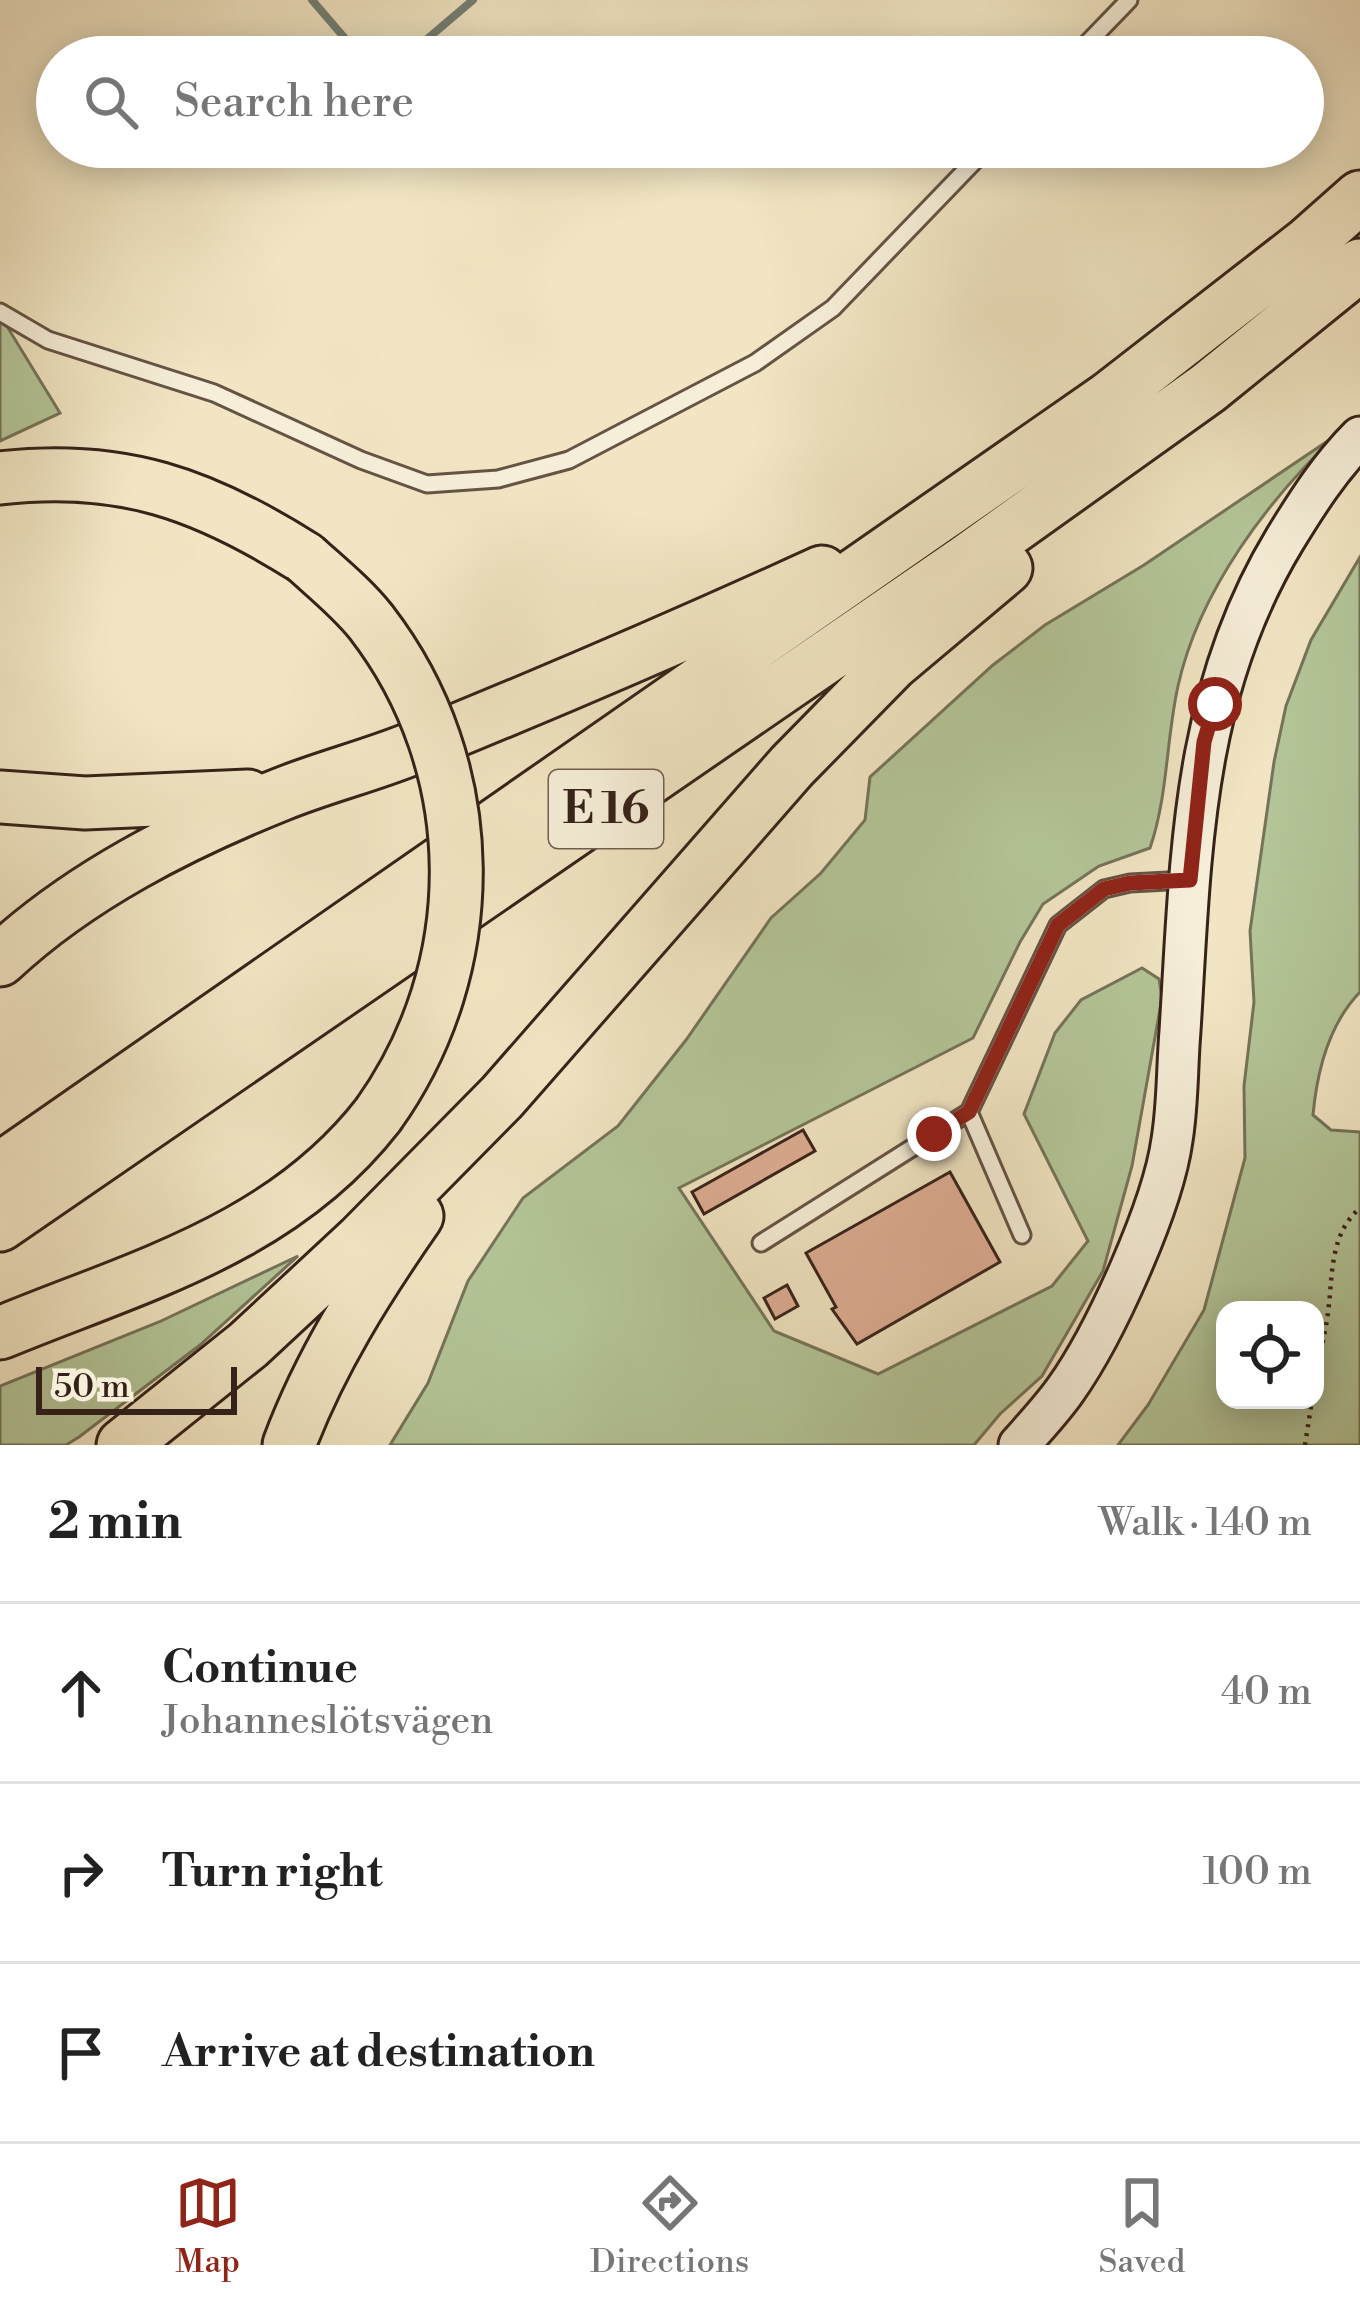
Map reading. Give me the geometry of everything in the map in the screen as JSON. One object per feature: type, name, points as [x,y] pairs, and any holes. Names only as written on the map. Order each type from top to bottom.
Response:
[{"type":"highway","name":"E 16","points":[[0,1169],[1109,398],[1360,197]]},
{"type":"highway","name":"E 16","points":[[0,1226],[946,574],[1208,388],[1360,266]]},
{"type":"highway","points":[[124,1445],[248,1345],[361,1240],[502,1097],[792,766],[892,664],[1208,388]]},
{"type":"highway","points":[[0,478],[103,475],[181,494],[250,523],[305,558],[367,616],[405,674],[436,738],[455,826],[456,895],[444,983],[422,1044],[378,1115],[324,1176],[254,1224],[184,1260],[0,1334]]},
{"type":"highway","points":[[0,960],[107,881],[183,838],[284,793],[404,752],[628,660],[937,520]]},
{"type":"highway","points":[[0,796],[85,803],[284,793]]},
{"type":"highway","points":[[290,1445],[325,1361],[378,1273],[502,1097]]},
{"type":"main road","points":[[1019,1445],[1067,1387],[1150,1221],[1172,1142],[1204,742],[1226,665],[1259,581],[1311,496],[1360,437]]},
{"type":"lane","points":[[1094,36],[1129,0]]},
{"type":"lane","points":[[0,312],[48,340],[214,393],[427,484],[498,479],[569,460],[755,363],[833,308],[968,168]]},
{"type":"lane","points":[[761,1243],[969,1112],[1058,925],[1104,889],[1190,880]]},
{"type":"lane","points":[[969,1112],[1022,1235]]},
{"type":"path","points":[[1324,1332],[1331,1264],[1344,1222],[1360,1208]]},
{"type":"path","points":[[1305,1445],[1311,1409]]},
{"type":"green space","points":[[0,315],[60,413],[0,441]]},
{"type":"green space","points":[[1338,434],[1262,517],[1202,616],[1178,686],[1150,848],[1099,866],[1043,904],[973,1038],[679,1188],[774,1331],[878,1374],[1052,1286],[1088,1241],[1024,1114],[1055,1033],[1081,1000],[1142,968],[1159,979],[1162,998],[1132,1166],[1103,1271],[1042,1376],[974,1445],[390,1445],[428,1383],[468,1281],[523,1198],[618,1126],[686,1040],[771,918],[821,873],[865,820],[870,777],[993,665],[1045,625],[1144,565]]},
{"type":"green space","points":[[1360,557],[1360,992],[1326,1049],[1313,1115],[1331,1130],[1360,1132],[1360,1445],[1118,1445],[1148,1405],[1204,1310],[1245,1158],[1244,1086],[1254,1002],[1250,931],[1286,706],[1311,640]]},
{"type":"green space","points":[[298,1256],[200,1345],[79,1437],[66,1445],[0,1445],[0,1386],[159,1322]]},
{"type":"building","points":[[803,1130],[815,1151],[704,1214],[692,1192]]},
{"type":"building","points":[[950,1172],[1000,1262],[857,1344],[832,1309],[836,1307],[806,1253]]},
{"type":"building","points":[[787,1285],[798,1306],[775,1319],[764,1298]]},
{"type":"waterway","points":[[312,0],[343,36]]},
{"type":"waterway","points":[[431,36],[473,0]]},
{"type":"route","points":[[934,1134],[969,1112],[1058,925],[1079,904],[1104,889],[1130,883],[1190,880],[1204,742],[1215,704]]}]
